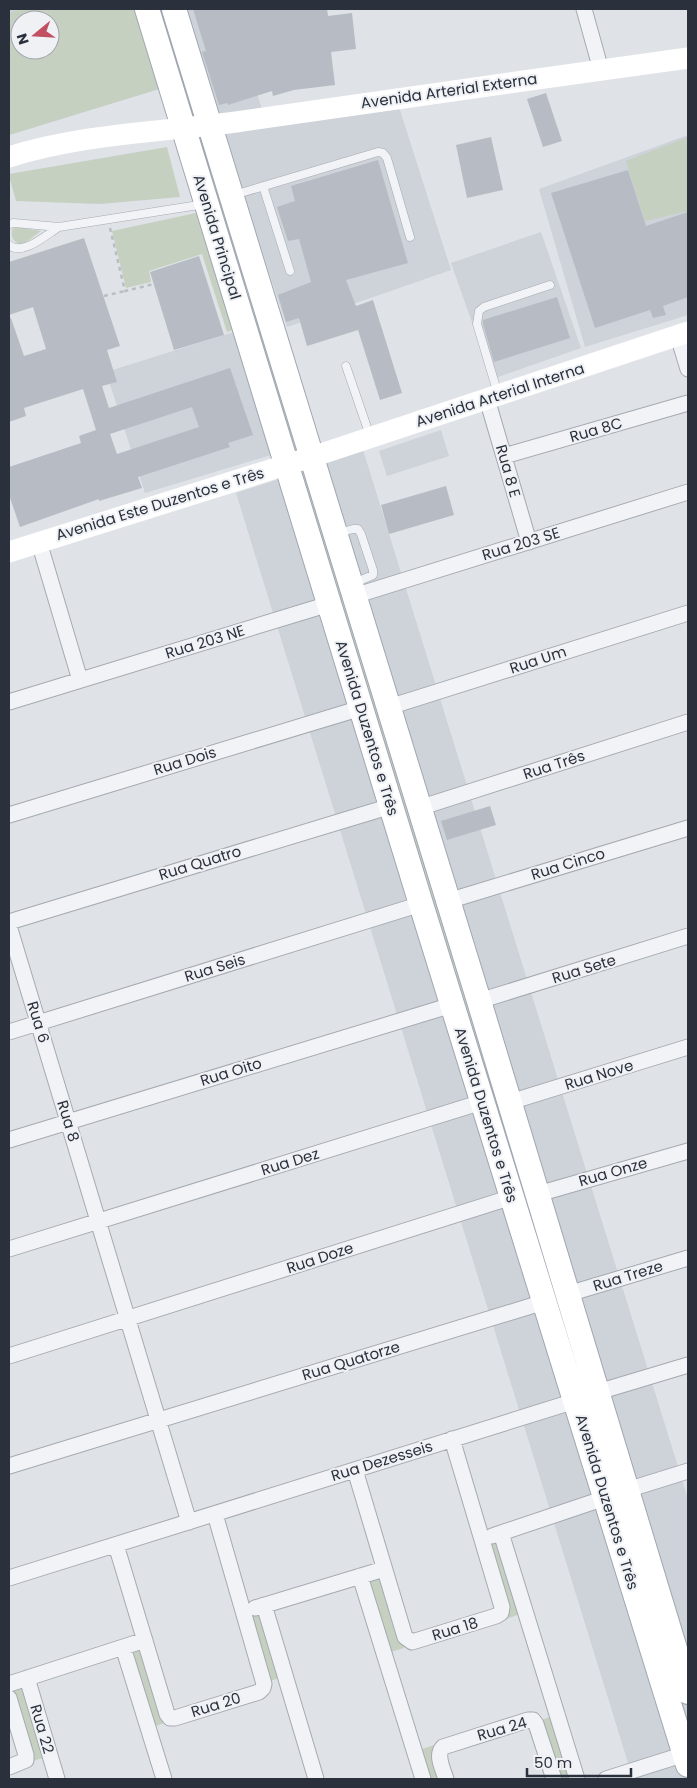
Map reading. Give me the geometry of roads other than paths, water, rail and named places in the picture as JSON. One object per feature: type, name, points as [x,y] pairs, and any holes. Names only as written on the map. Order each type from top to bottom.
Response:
[{"type":"main road","name":"Avenida Principal","points":[[147,9],[287,465]]},
{"type":"main road","name":"Avenida Principal","points":[[174,9],[311,457]]},
{"type":"main road","name":"Avenida Arterial Externa","points":[[9,157],[58,145],[113,136],[184,129],[688,58]]},
{"type":"main road","points":[[192,155],[196,140],[210,125]]},
{"type":"main road","name":"Avenida Arterial Interna","points":[[311,457],[683,334]]},
{"type":"main road","name":"Avenida Este Duzentos e Três","points":[[9,552],[311,457]]},
{"type":"main road","name":"Avenida Duzentos e Três","points":[[311,457],[510,1102],[688,1692]]},
{"type":"main road","name":"Avenida Duzentos e Três","points":[[287,465],[452,1005],[687,1760]]},
{"type":"street","points":[[584,9],[601,70]]},
{"type":"street","points":[[683,334],[688,370]]},
{"type":"street","name":"Rua 8 E","points":[[493,398],[504,456],[529,542]]},
{"type":"street","name":"Rua 8C","points":[[504,456],[688,403]]},
{"type":"street","name":"Rua 203 SE","points":[[352,590],[529,542],[688,492]]},
{"type":"street","points":[[39,542],[80,680]]},
{"type":"street","name":"Rua 203 NE","points":[[9,702],[329,604]]},
{"type":"street","name":"Rua Um","points":[[389,708],[688,613]]},
{"type":"street","name":"Rua Dois","points":[[9,815],[361,708]]},
{"type":"street","name":"Rua Três","points":[[419,808],[688,722]]},
{"type":"street","name":"Rua Quatro","points":[[9,922],[391,806]]},
{"type":"street","name":"Rua Cinco","points":[[448,901],[688,828]]},
{"type":"street","name":"Rua Seis","points":[[9,1032],[421,904]]},
{"type":"street","name":"Rua 6","points":[[9,926],[53,1071]]},
{"type":"street","name":"Rua Sete","points":[[479,1001],[688,936]]},
{"type":"street","name":"Rua Oito","points":[[9,1140],[452,1005]]},
{"type":"street","name":"Rua Nove","points":[[510,1102],[688,1047]]},
{"type":"street","name":"Rua 8","points":[[53,1071],[98,1222]]},
{"type":"street","name":"Rua Dez","points":[[9,1249],[482,1102]]},
{"type":"street","name":"Rua Onze","points":[[538,1194],[688,1151]]},
{"type":"street","name":"Rua Doze","points":[[9,1356],[512,1197]]},
{"type":"street","points":[[98,1222],[189,1522]]},
{"type":"street","name":"Rua Treze","points":[[568,1294],[688,1258]]},
{"type":"street","name":"Rua Quatorze","points":[[9,1466],[544,1302]]},
{"type":"street","points":[[598,1392],[688,1365]]},
{"type":"street","name":"Rua Dezesseis","points":[[9,1578],[575,1401]]},
{"type":"street","name":"Rua 18","points":[[355,1470],[405,1637],[412,1642],[496,1616],[501,1613],[502,1607],[452,1439]]},
{"type":"street","points":[[627,1490],[688,1471]]},
{"type":"street","points":[[482,1539],[605,1498]]},
{"type":"street","name":"Rua 20","points":[[116,1545],[167,1714],[170,1718],[259,1692],[264,1684],[215,1514]]},
{"type":"street","points":[[501,1533],[577,1779]]},
{"type":"street","points":[[244,1611],[384,1569]]},
{"type":"street","points":[[360,1576],[423,1779]]},
{"type":"street","points":[[264,1605],[316,1779]]},
{"type":"street","points":[[9,1684],[145,1640]]},
{"type":"street","points":[[123,1647],[164,1779]]},
{"type":"street","name":"Rua 22","points":[[27,1678],[57,1779]]},
{"type":"street","name":"Rua 22","points":[[9,1698],[26,1760],[9,1767]]},
{"type":"street","name":"Rua 24","points":[[446,1779],[439,1756],[440,1750],[443,1747],[533,1720],[554,1779]]},
{"type":"street","points":[[606,1779],[687,1760]]},
{"type":"lane","points":[[232,196],[378,152],[383,153],[387,158],[410,237]]},
{"type":"lane","points":[[263,186],[290,272]]},
{"type":"lane","points":[[9,224],[14,222],[59,227],[206,204]]},
{"type":"lane","points":[[9,245],[19,249],[27,247],[59,227]]},
{"type":"lane","points":[[493,398],[477,324],[480,311],[484,307],[550,285]]},
{"type":"lane","points":[[346,366],[371,438]]}]
